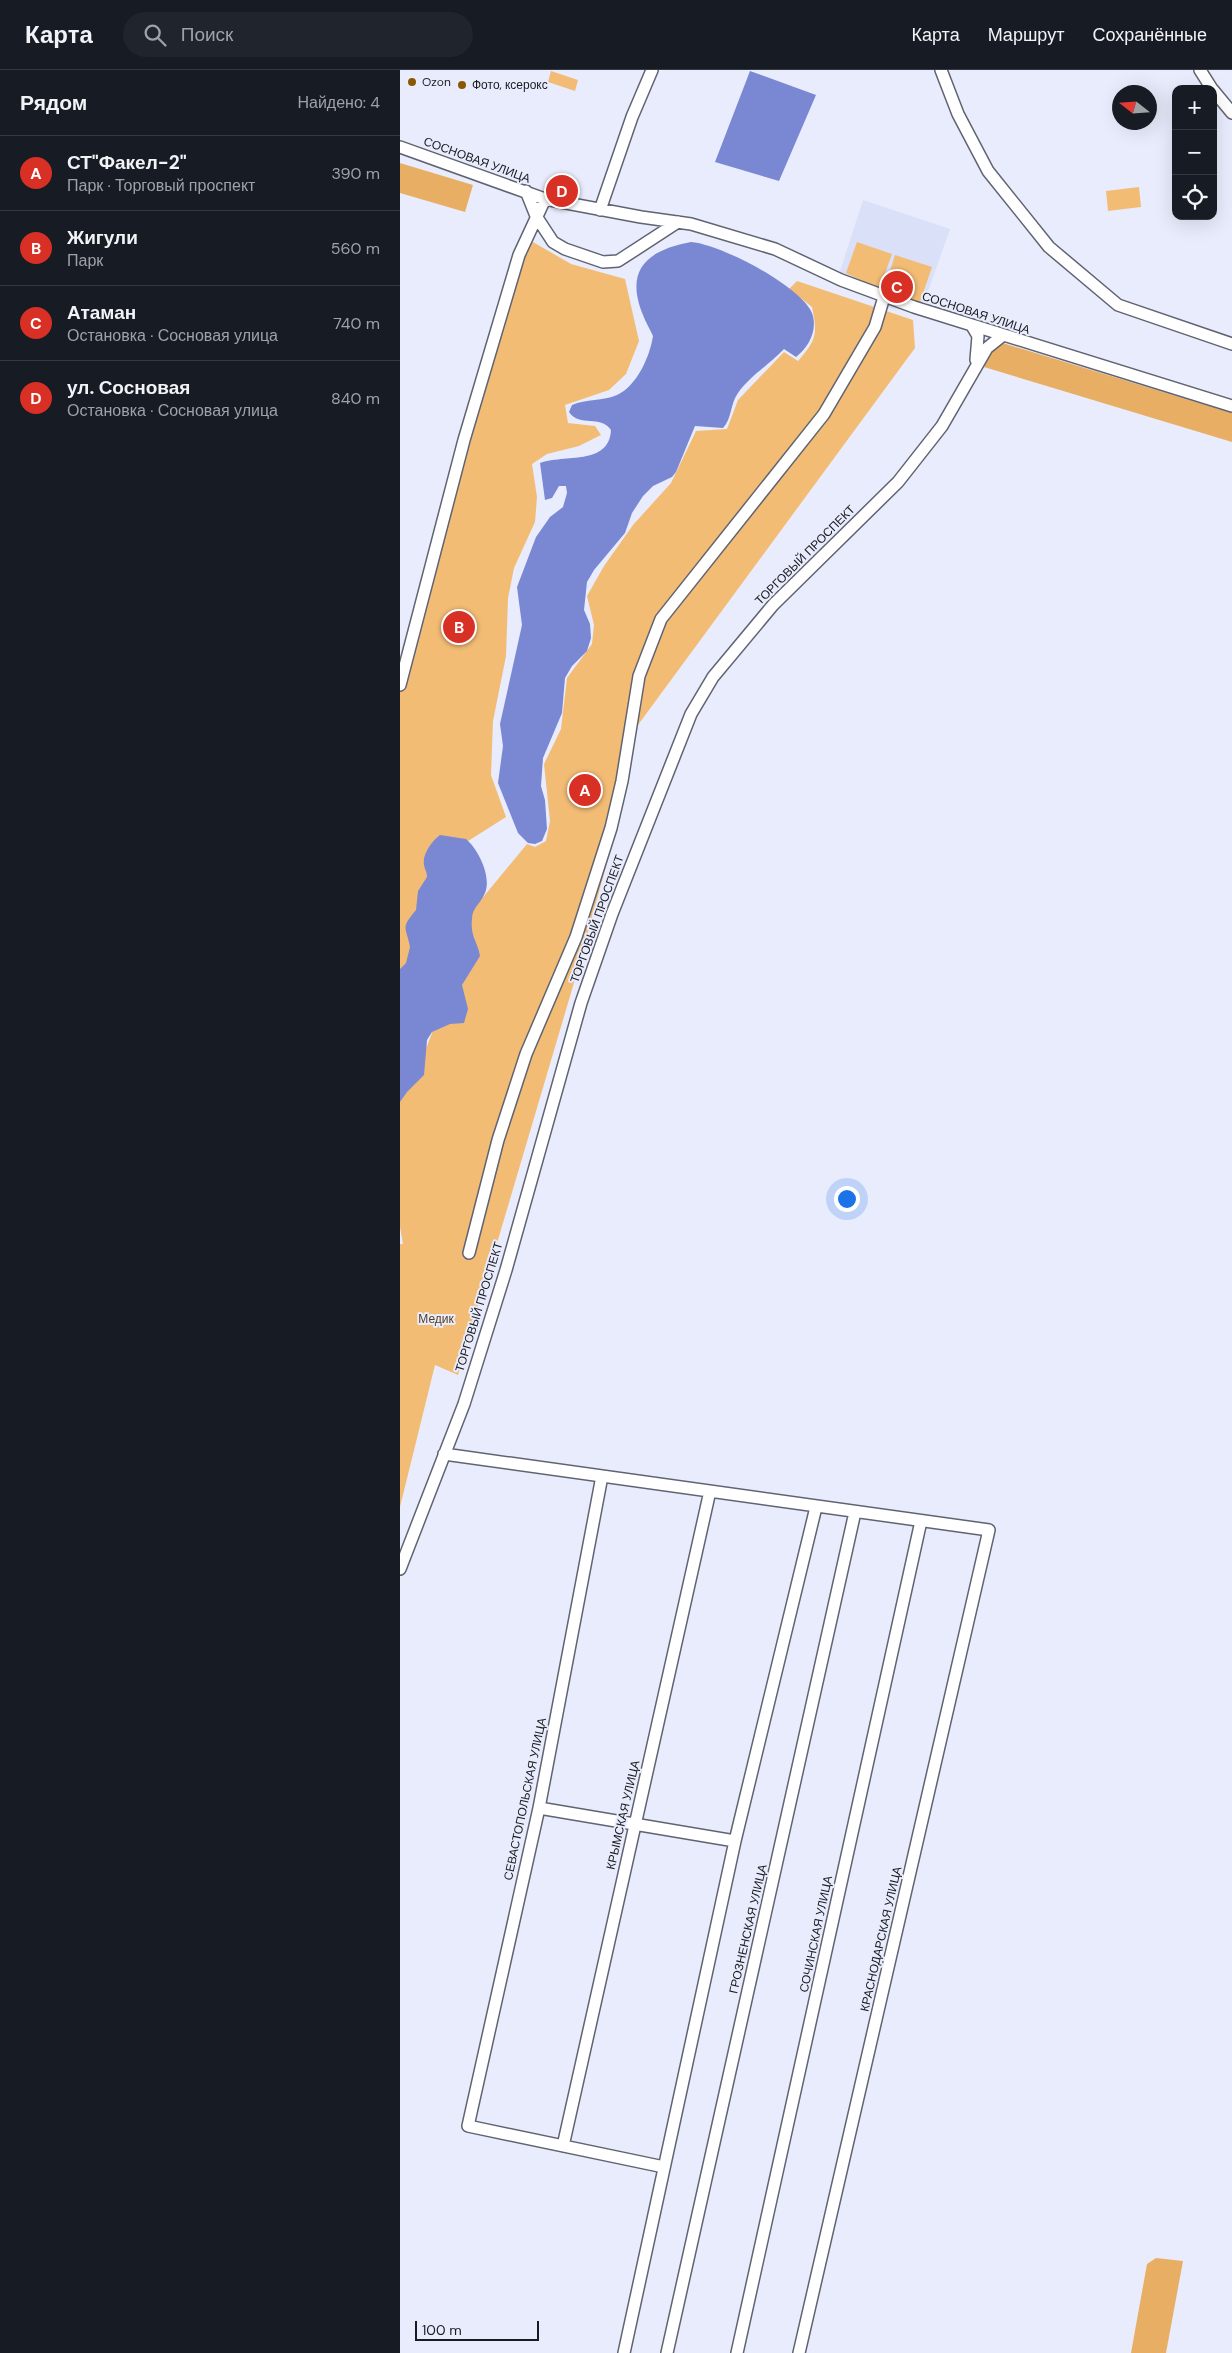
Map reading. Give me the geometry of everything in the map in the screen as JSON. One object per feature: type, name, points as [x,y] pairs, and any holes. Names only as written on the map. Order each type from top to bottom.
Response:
[{"type":"street","points":[[600,210],[632,117],[652,70]]},
{"type":"street","points":[[941,70],[958,114],[988,172],[1049,247],[1118,305],[1232,344]]},
{"type":"street","points":[[1200,70],[1210,85]]},
{"type":"street","points":[[1217,94],[1232,114]]},
{"type":"street","name":"СОСНОВАЯ УЛИЦА","points":[[400,147],[546,199],[600,210],[691,224],[775,249],[841,280],[884,297],[1002,336],[1232,406]]},
{"type":"street","points":[[526,191],[536,216],[553,242],[565,249],[603,262],[618,261],[678,222]]},
{"type":"street","points":[[400,684],[464,440],[519,255],[536,216],[546,199]]},
{"type":"street","points":[[469,1253],[498,1140],[526,1054],[576,937],[611,828],[622,781],[640,676],[661,619],[824,414],[875,327],[884,297]]},
{"type":"street","points":[[972,326],[978,336],[976,364]]},
{"type":"street","name":"ТОРГОВЫЙ ПРОСПЕКТ","points":[[400,1569],[464,1404],[501,1286],[584,994],[638,845],[691,714],[712,677],[773,605],[898,482],[942,426],[986,348],[1002,336]]},
{"type":"street","points":[[444,1454],[921,1521]]},
{"type":"street","name":"СЕВАСТОПОЛЬСКАЯ УЛИЦА","points":[[563,2146],[468,2126],[539,1808],[602,1476]]},
{"type":"street","name":"КРЫМСКАЯ УЛИЦА","points":[[563,2146],[710,1491]]},
{"type":"street","points":[[624,2353],[735,1841],[816,1507]]},
{"type":"street","name":"ГРОЗНЕНСКАЯ УЛИЦА","points":[[667,2353],[855,1512]]},
{"type":"street","name":"КРАСНОДАРСКАЯ УЛИЦА","points":[[799,2353],[989,1530],[921,1521]]},
{"type":"street","name":"СОЧИНСКАЯ УЛИЦА","points":[[737,2353],[921,1521]]},
{"type":"street","points":[[539,1808],[735,1841]]},
{"type":"street","points":[[563,2146],[664,2167]]},
{"type":"shaded area","points":[[400,163],[473,185],[465,212],[400,193]]},
{"type":"shaded area","points":[[863,200],[950,229],[922,308],[837,281]]},
{"type":"shaded area","points":[[996,341],[1232,413],[1232,442],[984,367]]},
{"type":"shaded area","points":[[1156,2258],[1183,2261],[1166,2353],[1131,2353],[1147,2264]]},
{"type":"green space","points":[[551,71],[578,80],[575,91],[548,82]]},
{"type":"green space","points":[[1139,187],[1141,207],[1108,211],[1106,191]]},
{"type":"green space","points":[[526,238],[571,264],[625,279],[639,341],[626,374],[609,390],[565,405],[568,423],[595,426],[601,435],[579,446],[547,454],[532,464],[537,497],[535,522],[514,568],[508,598],[506,656],[493,721],[491,775],[506,817],[465,843],[429,873],[413,955],[400,973],[400,667]]},
{"type":"green space","points":[[857,242],[892,254],[880,287],[876,288],[846,273]]},
{"type":"green space","points":[[895,255],[932,267],[920,302],[909,299],[902,290],[903,286],[892,283],[890,286],[885,287]]},
{"type":"green space","name":"Медик","points":[[797,281],[913,320],[915,348],[635,729],[620,815],[576,976],[458,1375],[435,1365],[400,1507],[400,1244],[403,1244],[400,1227],[400,1092],[427,1046],[437,1020],[464,1004],[461,983],[461,924],[527,844],[535,847],[546,841],[550,821],[544,764],[561,729],[567,678],[592,644],[594,625],[587,596],[604,566],[633,525],[671,483],[696,431],[727,429],[738,400],[784,352],[798,361],[809,348],[815,331],[814,316],[812,307],[789,289]]},
{"type":"water","points":[[750,71],[816,95],[779,181],[715,162]]},
{"type":"water","points":[[691,242],[721,250],[777,279],[805,302],[814,319],[813,332],[805,348],[796,357],[784,349],[754,375],[735,397],[728,420],[723,428],[695,426],[676,472],[672,477],[653,486],[643,496],[632,513],[625,533],[594,570],[587,582],[584,610],[590,624],[591,638],[587,651],[572,666],[565,678],[562,713],[543,758],[541,786],[545,800],[547,829],[542,841],[535,844],[528,843],[518,833],[498,783],[503,746],[500,724],[522,625],[517,587],[536,537],[550,517],[563,507],[567,493],[566,486],[559,486],[552,498],[545,500],[540,463],[594,454],[602,449],[608,441],[611,430],[606,425],[579,419],[569,412],[572,405],[617,395],[631,385],[646,361],[653,336],[644,318],[638,299],[636,285],[638,274],[652,256],[663,250]]},
{"type":"water","points":[[440,835],[466,839],[476,850],[486,873],[486,888],[472,915],[473,935],[480,956],[462,985],[468,1009],[464,1023],[450,1024],[432,1032],[427,1040],[424,1075],[400,1102],[400,969],[406,963],[410,947],[406,925],[416,910],[418,891],[427,877],[424,865],[426,852]]},
{"type":"place","name":"Ozon","points":[[412,82]]},
{"type":"place","name":"Фото, ксерокс","points":[[462,85]]},
{"type":"place","name":"ул. Сосновая","points":[[562,191]]},
{"type":"place","name":"Атаман","points":[[897,287]]},
{"type":"place","name":"Жигули","points":[[459,627]]},
{"type":"place","name":"СТ\"Факел-2\"","points":[[585,790]]}]
